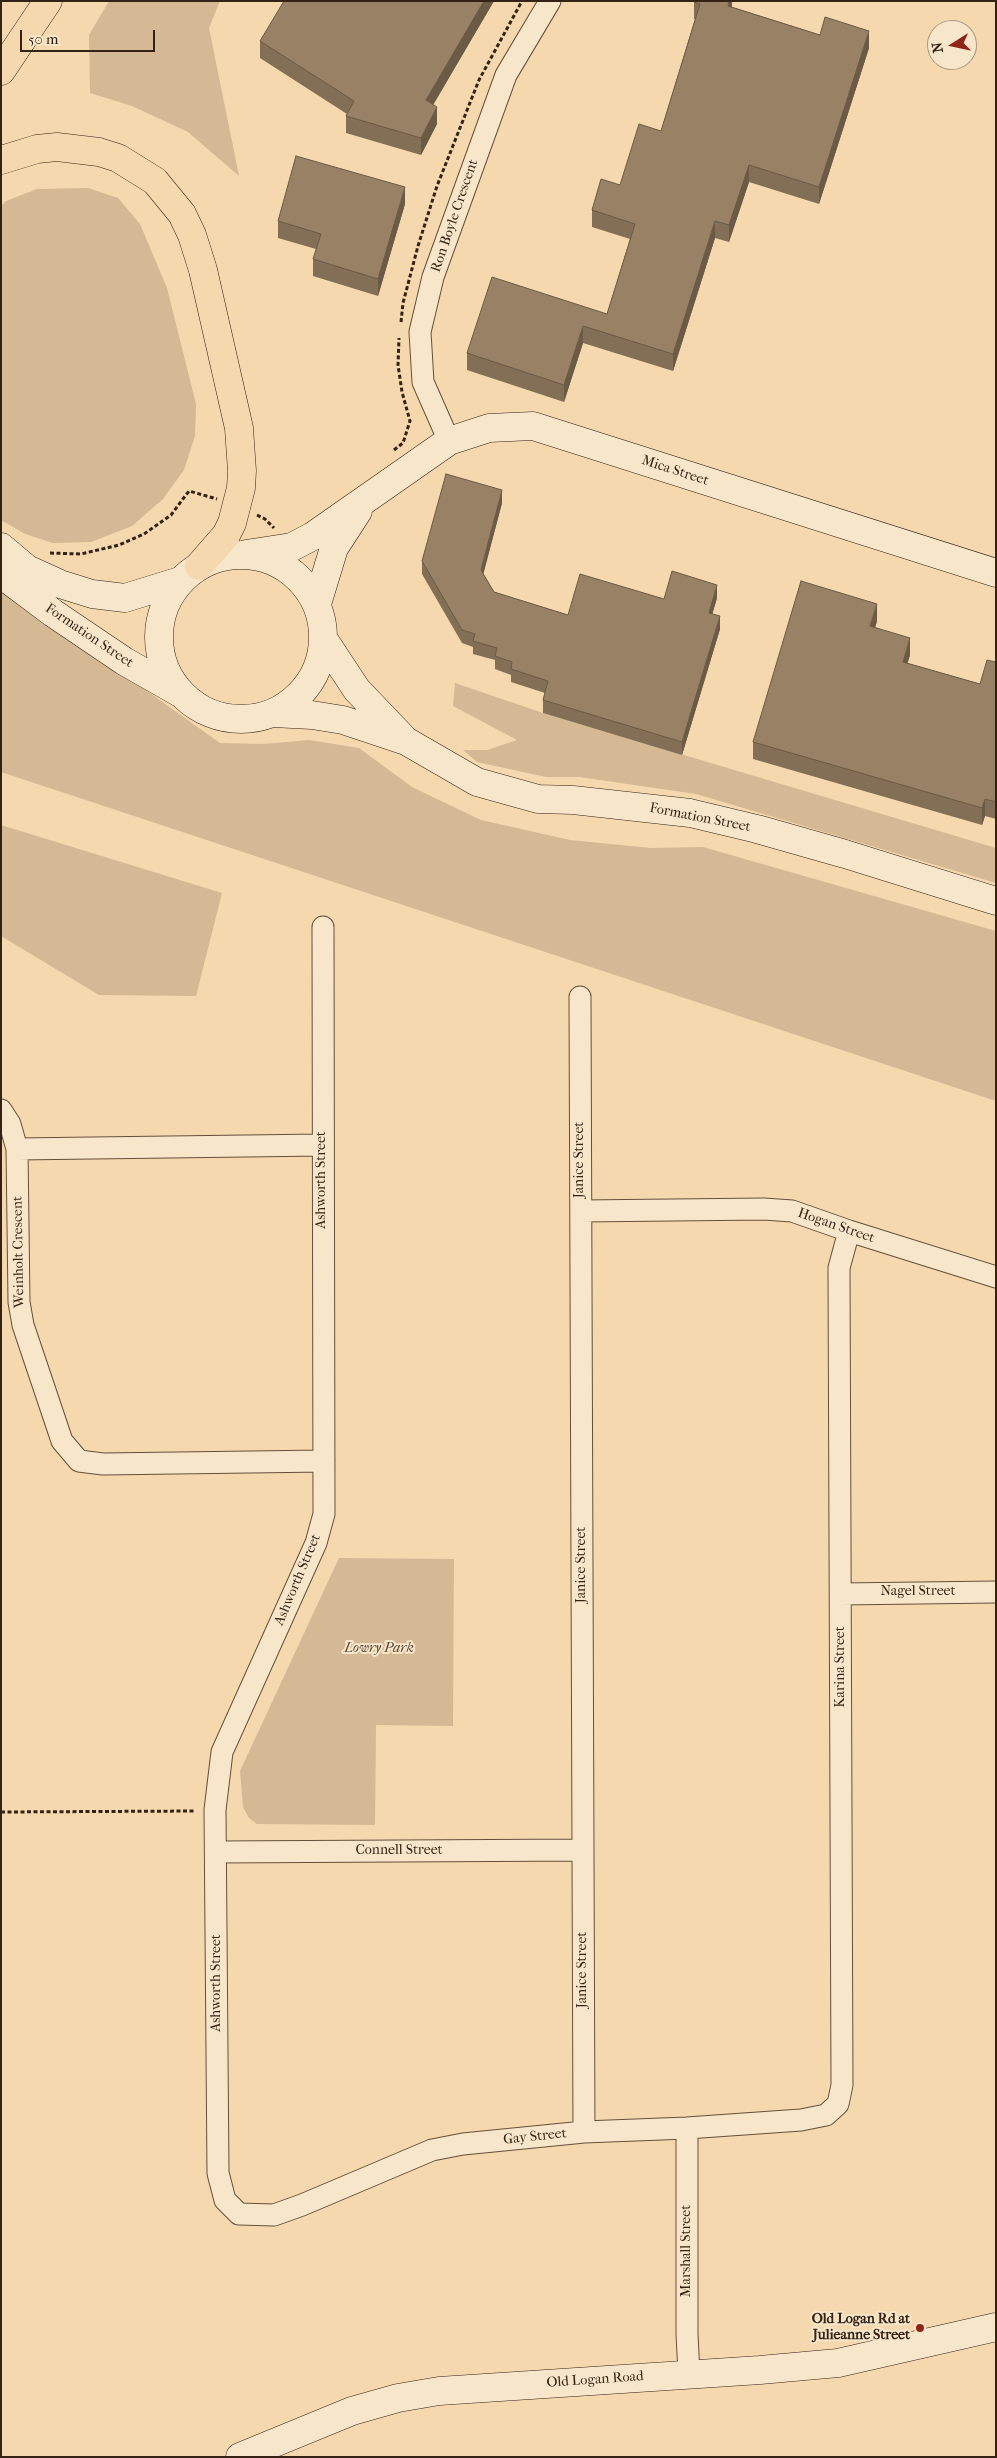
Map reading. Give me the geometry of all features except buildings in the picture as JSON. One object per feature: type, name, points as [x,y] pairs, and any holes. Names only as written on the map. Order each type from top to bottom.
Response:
[{"type":"highway","points":[[1,71],[48,1]]},
{"type":"highway","points":[[1,160],[37,149],[57,147],[99,152],[137,168],[155,180],[170,197],[192,234],[203,270],[239,428],[242,471],[238,505],[226,535],[190,573]]},
{"type":"main road","name":"Mica Street","points":[[246,554],[292,546],[313,536],[449,441],[489,428],[533,426],[996,573]]},
{"type":"main road","name":"Mica Street","points":[[317,604],[334,548],[366,499]]},
{"type":"main road","name":"Formation Street","points":[[1,547],[27,569],[60,584],[92,594],[125,598],[190,573]]},
{"type":"main road","points":[[246,554],[268,558],[288,569],[305,584],[317,604],[324,630],[324,640],[320,663],[309,684],[293,701],[273,713],[249,720],[224,718],[201,709],[181,693],[167,673],[160,650],[159,625],[166,602],[190,573],[222,556],[246,554]]},
{"type":"main road","name":"Formation Street","points":[[1,574],[124,661],[181,693]]},
{"type":"main road","name":"Formation Street","points":[[324,640],[357,690],[406,742]]},
{"type":"main road","name":"Formation Street","points":[[273,713],[312,715],[343,720],[406,742],[477,782],[538,800],[573,800],[690,813],[757,829],[845,854],[996,901]]},
{"type":"main road","name":"Old Logan Road","points":[[958,2334],[996,2309]]},
{"type":"main road","name":"Old Logan Road","points":[[240,2457],[352,2411],[398,2398],[439,2391],[838,2363],[958,2334],[996,2327]]},
{"type":"street","name":"Ron Boyle Crescent","points":[[449,441],[423,382],[420,332],[436,268],[506,76],[550,1]]},
{"type":"street","name":"Ashworth Street","points":[[239,2214],[225,2200],[218,2173],[215,1810],[222,1752],[316,1543],[324,1514],[323,927]]},
{"type":"street","name":"Janice Street","points":[[580,997],[584,2132]]},
{"type":"street","name":"Weinholt Crescent","points":[[1,1110],[10,1124],[17,1149],[19,1302],[23,1325],[62,1442],[79,1462],[103,1464],[324,1461]]},
{"type":"street","points":[[17,1149],[322,1145]]},
{"type":"street","name":"Hogan Street","points":[[581,1211],[792,1211],[848,1231],[996,1276]]},
{"type":"street","name":"Karina Street","points":[[838,2104],[842,2085],[839,1268],[848,1231]]},
{"type":"street","name":"Nagel Street","points":[[840,1594],[996,1592]]},
{"type":"street","name":"Connell Street","points":[[216,1852],[583,1850]]},
{"type":"street","name":"Gay Street","points":[[239,2214],[274,2215],[432,2150],[463,2144],[584,2132],[687,2128],[802,2120],[826,2115],[838,2104]]},
{"type":"street","name":"Marshall Street","points":[[687,2128],[687,2334],[689,2374]]},
{"type":"path","points":[[400,328],[405,294],[437,186],[479,80],[522,1]]},
{"type":"path","points":[[387,455],[403,443],[410,421],[402,392],[398,364],[400,332]]},
{"type":"path","points":[[44,551],[52,554],[81,554],[119,545],[144,534],[171,516],[189,491],[238,505],[265,519],[276,529],[283,527]]},
{"type":"path","points":[[1,1812],[215,1810]]},
{"type":"green space","points":[[109,1],[220,1],[209,28],[239,176],[188,132],[132,106],[90,93],[89,35]]},
{"type":"green space","points":[[88,188],[118,198],[140,224],[167,288],[196,404],[195,436],[184,470],[163,499],[132,526],[91,542],[53,543],[25,534],[1,520],[1,206],[6,201],[37,189]]},
{"type":"green space","points":[[1,587],[220,743],[263,744],[309,740],[359,748],[412,787],[481,820],[570,840],[651,848],[703,847],[996,931],[996,1101],[1,772]]},
{"type":"green space","points":[[455,683],[543,713],[996,848],[996,883],[696,794],[579,777],[546,777],[477,762],[463,750],[487,750],[517,740],[453,706]]},
{"type":"green space","points":[[1,825],[222,893],[196,996],[99,995],[1,936]]},
{"type":"green space","name":"Lowry Park","points":[[339,1558],[454,1559],[453,1726],[376,1725],[375,1825],[257,1824],[249,1818],[243,1807],[240,1771]]},
{"type":"place","name":"Old Logan Rd at Julieanne Street","points":[[920,2328]]}]
